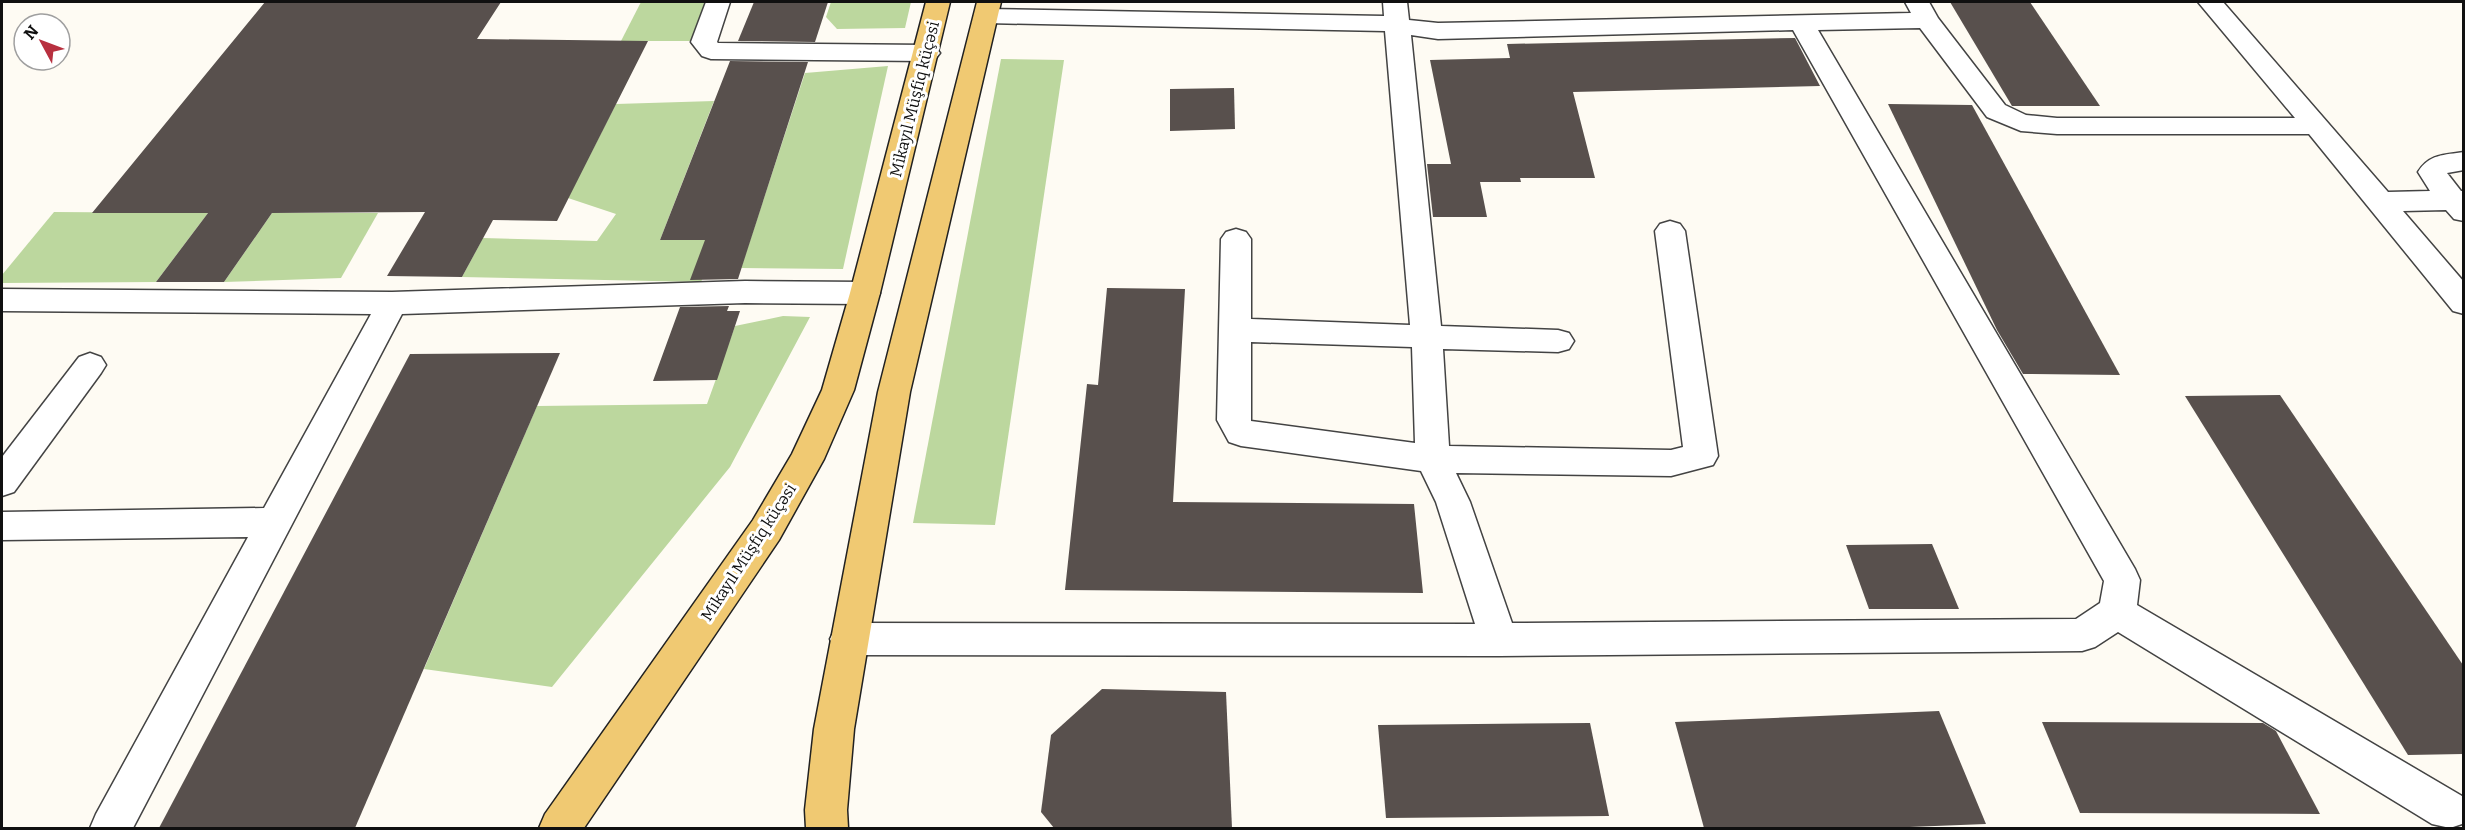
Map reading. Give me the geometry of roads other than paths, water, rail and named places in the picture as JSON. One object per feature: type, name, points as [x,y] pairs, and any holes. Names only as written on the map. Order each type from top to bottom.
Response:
[{"type":"main road","name":"Mikayıl Müşfiq küçəsi","points":[[560,828],[772,520],[807,459],[838,390],[866,293],[938,2]]},
{"type":"main road","points":[[827,828],[826,810],[834,729],[894,392],[987,9]]},
{"type":"street","points":[[718,2],[704,42],[711,51],[927,53]]},
{"type":"street","points":[[2210,2],[2317,126],[2463,303]]},
{"type":"street","points":[[987,9],[1094,10],[1360,22],[1396,13],[1438,31],[1801,23],[1922,11],[1996,111],[2021,123],[2056,126],[2317,126]]},
{"type":"street","points":[[1396,13],[1427,337],[1433,459],[1453,502],[1499,640]]},
{"type":"street","points":[[849,639],[1499,640],[2082,635],[2117,612],[2122,580],[1801,23]]},
{"type":"street","points":[[2460,204],[2432,172],[2440,164],[2463,161]]},
{"type":"street","points":[[2380,202],[2460,204]]},
{"type":"street","points":[[1236,239],[1234,420],[1241,433],[1433,459],[1671,463],[1701,456],[1670,231]]},
{"type":"street","points":[[2,300],[392,303],[746,292],[866,293]]},
{"type":"street","points":[[111,828],[392,303]]},
{"type":"street","points":[[1235,330],[1558,341]]},
{"type":"street","points":[[2,482],[90,365]]},
{"type":"street","points":[[2,526],[275,522]]},
{"type":"street","points":[[2117,612],[2447,810]]}]
